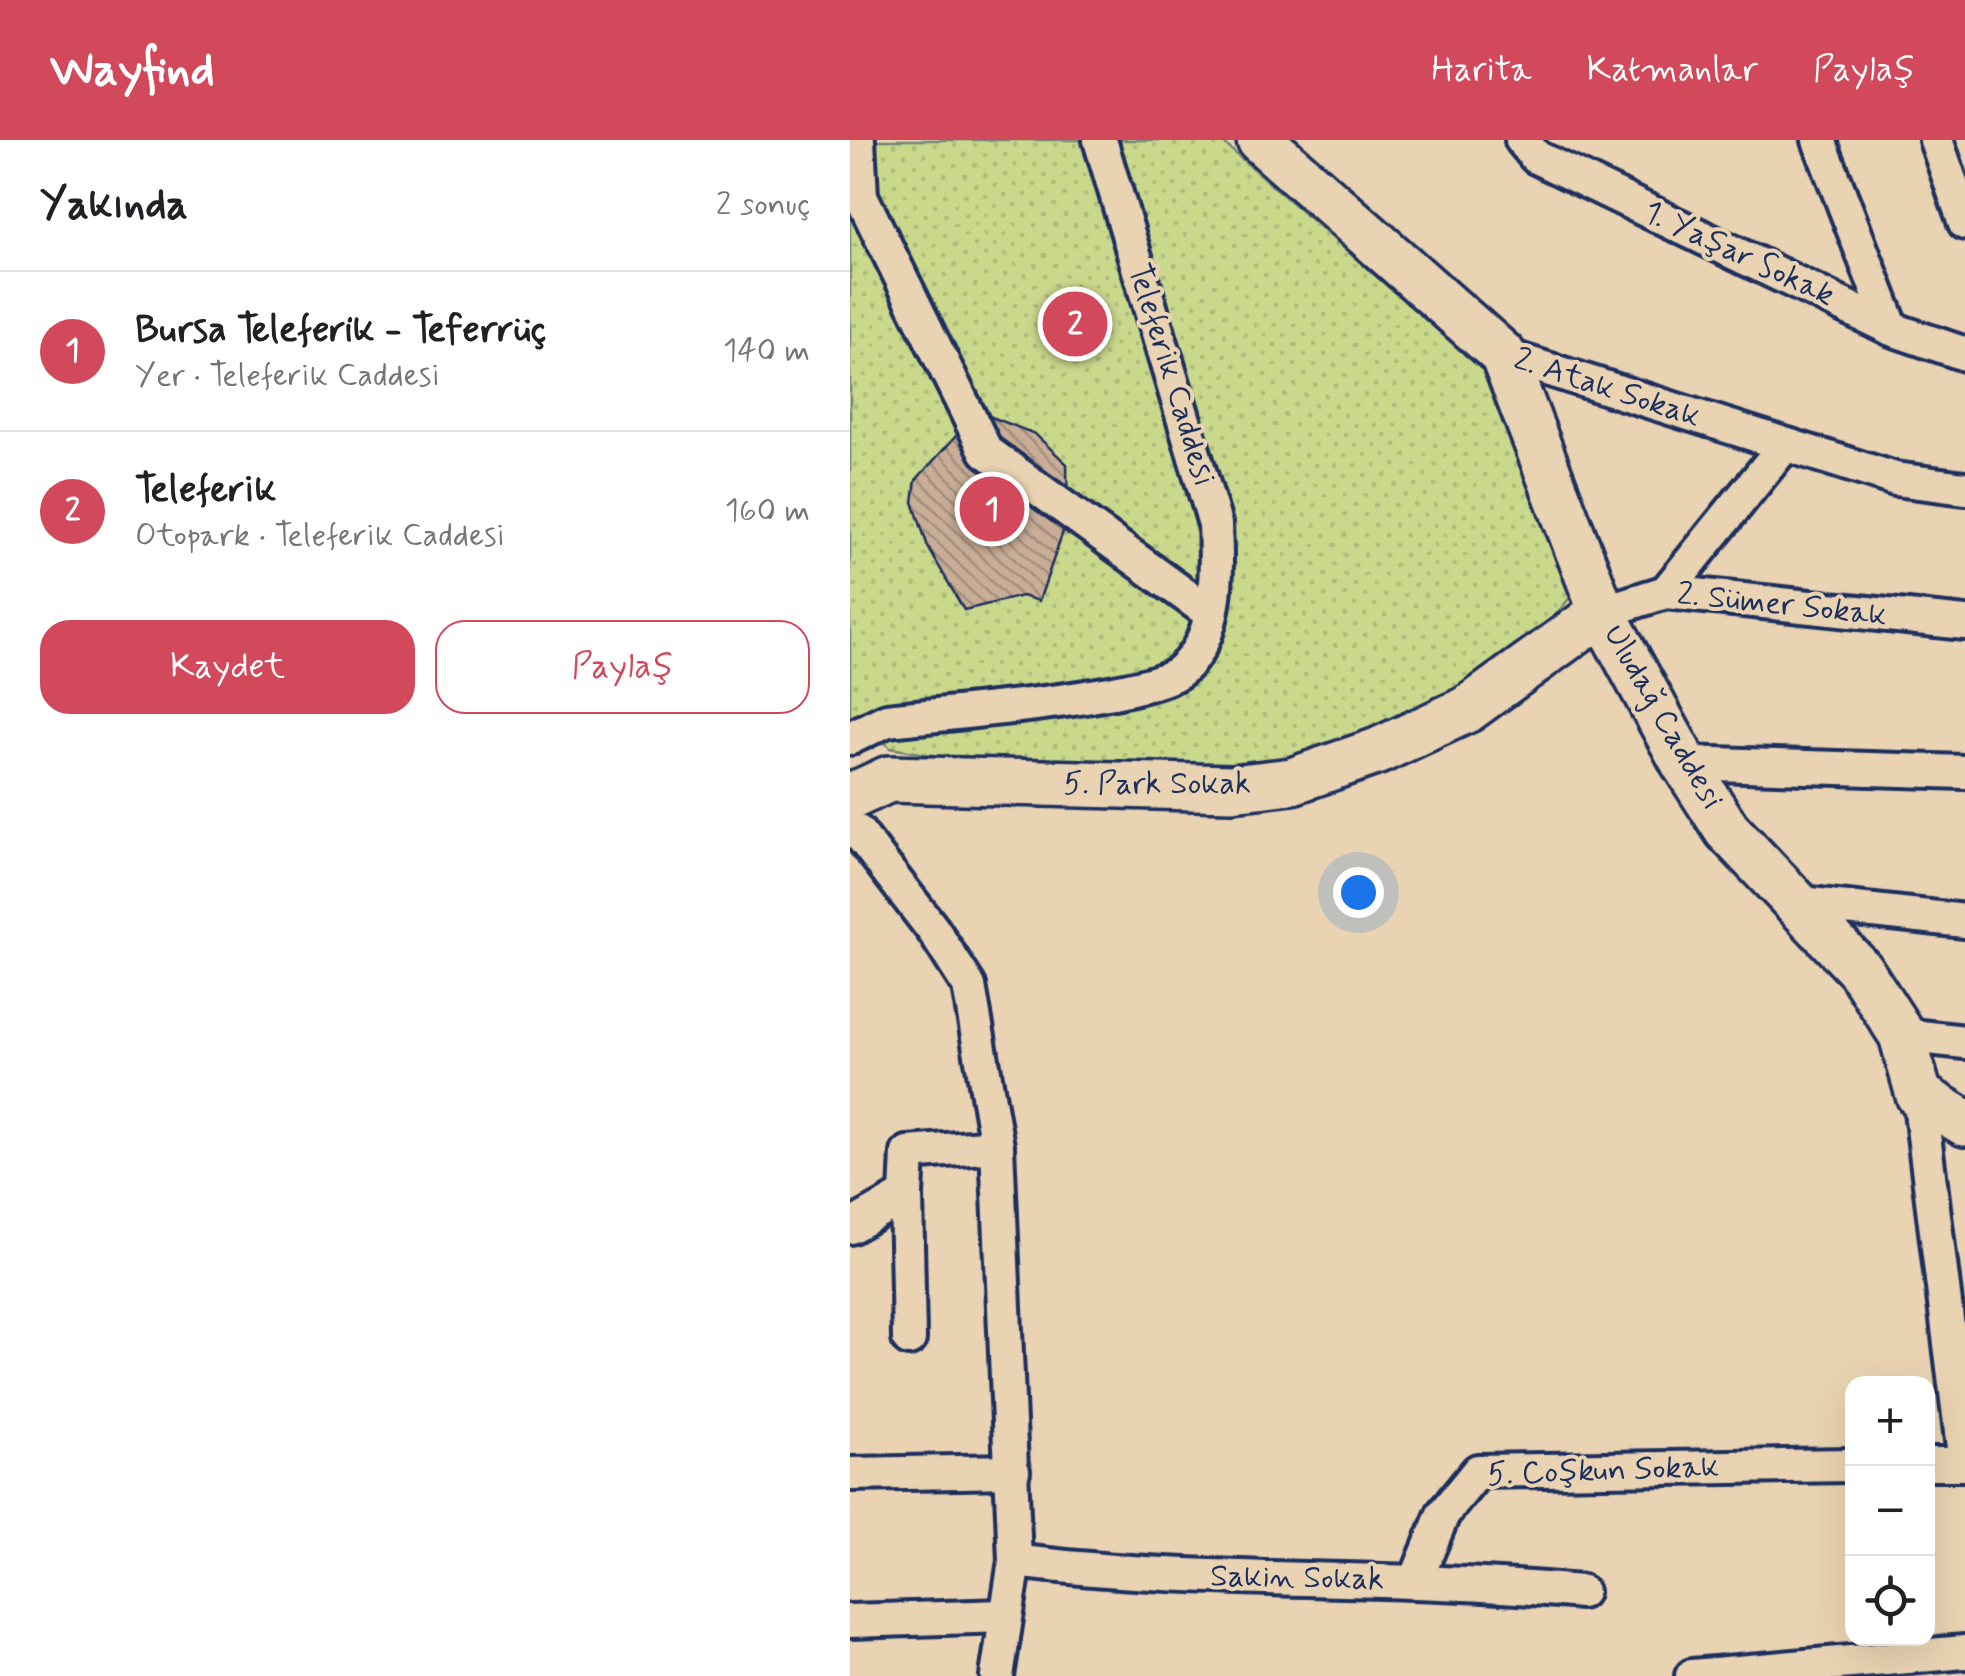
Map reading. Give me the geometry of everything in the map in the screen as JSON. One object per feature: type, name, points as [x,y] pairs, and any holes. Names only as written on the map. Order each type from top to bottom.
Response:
[{"type":"main road","name":"2. Atak Sokak","points":[[1260,140],[1503,355]]},
{"type":"main road","name":"Uludağ Caddesi","points":[[1503,355],[1602,612],[1684,762],[1728,830],[1801,903],[1860,970],[1902,1035],[1919,1095]]},
{"type":"main road","name":"5. Park Sokak","points":[[850,797],[889,778],[1232,788],[1292,781],[1378,751],[1468,709],[1602,612]]},
{"type":"main road","points":[[1919,1095],[1965,1124]]},
{"type":"street","points":[[858,140],[860,196],[986,451],[1210,613]]},
{"type":"street","name":"Teleferik Caddesi","points":[[850,738],[887,720],[1139,689],[1181,670],[1206,630],[1216,576],[1215,524],[1100,140]]},
{"type":"street","name":"1. Yaşar Sokak","points":[[1522,140],[1536,157],[1892,329],[1965,354]]},
{"type":"street","points":[[1818,140],[1892,329]]},
{"type":"street","points":[[1936,140],[1965,222]]},
{"type":"street","name":"2. Atak Sokak","points":[[1503,355],[1895,479],[1965,488]]},
{"type":"street","points":[[1666,592],[1785,445]]},
{"type":"street","name":"2. Sümer Sokak","points":[[1602,612],[1666,592],[1965,623]]},
{"type":"street","points":[[1684,762],[1965,772]]},
{"type":"street","points":[[850,830],[858,832],[934,931],[969,986],[997,1146],[1013,1470],[1015,1561],[1005,1616],[1002,1675]]},
{"type":"street","points":[[1801,903],[1965,921]]},
{"type":"street","points":[[1902,1035],[1965,1042]]},
{"type":"street","points":[[1919,1095],[1965,1464],[1935,1464]]},
{"type":"street","points":[[909,1340],[908,1153],[997,1146]]},
{"type":"street","points":[[850,1227],[906,1195]]},
{"type":"street","name":"5. Coşkun Sokak","points":[[1416,1580],[1443,1514],[1478,1470],[1845,1465]]},
{"type":"street","points":[[850,1474],[1013,1470]]},
{"type":"street","name":"Sakin Sokak","points":[[1015,1561],[1118,1575],[1416,1580],[1580,1592]]},
{"type":"street","points":[[850,1621],[1005,1616]]},
{"type":"street","points":[[1692,1676],[1965,1652]]},
{"type":"green space","points":[[850,140],[1220,140],[1482,369],[1578,588],[1516,662],[1428,714],[1264,771],[983,763],[890,748],[863,716],[850,720]]},
{"type":"building","points":[[989,416],[1035,434],[1067,464],[1068,517],[1039,601],[1022,596],[964,610],[928,547],[913,502],[916,480],[956,436]]},
{"type":"place","name":"Teleferik","points":[[1075,324]]},
{"type":"place","name":"Bursa Teleferik - Teferrüç","points":[[992,509]]}]
